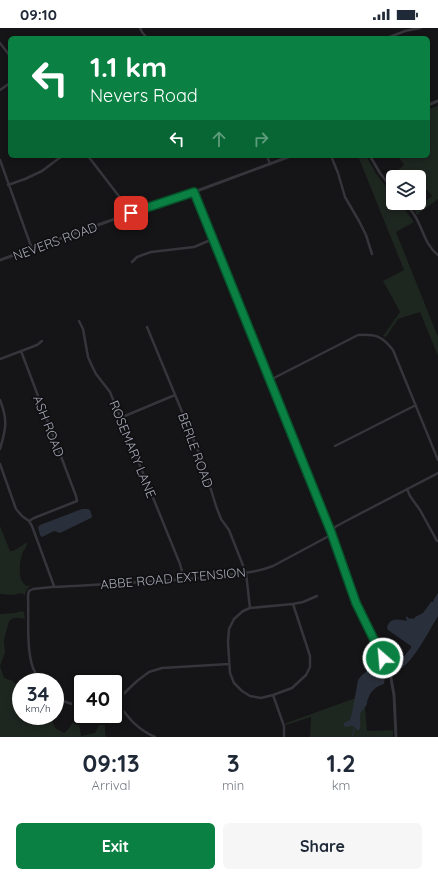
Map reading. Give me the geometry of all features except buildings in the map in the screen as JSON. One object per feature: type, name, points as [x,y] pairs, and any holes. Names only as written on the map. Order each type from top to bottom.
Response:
[{"type":"street","points":[[393,36],[418,28]]},
{"type":"street","points":[[0,43],[8,53]]},
{"type":"street","points":[[8,185],[42,171],[59,158]]},
{"type":"street","points":[[90,158],[131,213]]},
{"type":"street","points":[[268,158],[270,164]]},
{"type":"street","name":"NEVERS ROAD","points":[[0,260],[194,192],[285,158]]},
{"type":"street","points":[[332,158],[345,197],[359,221],[370,245],[372,254]]},
{"type":"street","points":[[371,158],[386,181]]},
{"type":"street","points":[[0,160],[32,249]]},
{"type":"street","points":[[194,192],[331,532],[356,603],[390,673],[394,695],[396,737]]},
{"type":"street","points":[[409,210],[430,248],[438,255]]},
{"type":"street","points":[[132,262],[137,257],[151,252],[194,247],[213,239]]},
{"type":"street","name":"ROSEMARY LANE","points":[[79,321],[85,336],[88,357],[96,374],[110,392],[180,564],[184,579]]},
{"type":"street","name":"BERLE ROAD","points":[[147,327],[202,460],[221,519],[229,530],[246,573],[250,608]]},
{"type":"street","points":[[270,380],[358,335],[374,335],[380,337],[385,340],[394,350],[438,460]]},
{"type":"street","points":[[0,359],[37,345],[42,341]]},
{"type":"street","name":"ASH ROAD","points":[[20,351],[77,501],[29,521]]},
{"type":"street","points":[[120,418],[175,395]]},
{"type":"street","points":[[0,400],[4,410],[6,424],[0,449]]},
{"type":"street","points":[[335,446],[416,405]]},
{"type":"street","points":[[0,464],[16,509],[29,521],[32,526],[54,586]]},
{"type":"street","name":"ABBE ROAD EXTENSION","points":[[36,673],[30,658],[29,630],[28,596],[29,591],[33,589],[54,586],[184,579],[246,573],[265,569],[329,536],[335,527],[340,524],[438,473]]},
{"type":"street","points":[[407,490],[420,510],[437,542]]},
{"type":"street","points":[[293,604],[310,656],[310,667],[306,675],[292,688],[261,698],[250,696],[234,683],[230,673],[228,642],[229,629],[234,619],[243,611],[250,608],[293,604],[303,602],[317,596]]},
{"type":"street","points":[[124,693],[149,672],[162,668],[229,664]]},
{"type":"street","points":[[273,695],[284,726],[284,737]]},
{"type":"street","points":[[124,711],[133,723],[142,731],[155,737]]},
{"type":"shaded area","points":[[438,106],[438,199],[426,208],[426,200],[432,196],[426,189],[426,170],[398,170],[404,165],[399,158],[430,158],[430,108]]},
{"type":"shaded area","points":[[359,158],[367,158],[377,175],[386,186],[386,210],[405,210],[414,222],[396,232],[438,337],[438,356],[420,312],[398,319],[386,337],[383,336],[400,312],[383,281],[404,270]]},
{"type":"shaded area","points":[[414,210],[424,210],[417,215]]},
{"type":"shaded area","points":[[82,509],[90,510],[92,516],[91,518],[60,533],[54,531],[42,537],[40,535],[38,527],[40,525]]},
{"type":"shaded area","points":[[0,526],[10,551],[13,551],[27,543],[21,558],[20,575],[26,586],[32,585],[27,589],[25,596],[22,593],[13,595],[0,594]]},
{"type":"shaded area","points":[[438,593],[437,618],[410,660],[405,666],[394,671],[393,669],[411,648],[411,646],[388,630],[388,624],[392,620],[407,621],[406,616],[410,619],[415,618],[423,613],[431,602],[434,602],[433,601]]},
{"type":"shaded area","points":[[24,612],[25,619],[14,618],[9,621],[4,640],[5,653],[0,666],[0,614]]},
{"type":"shaded area","points":[[0,666],[4,678],[12,681],[12,725],[54,725],[55,728],[64,733],[72,723],[72,725],[79,725],[81,736],[95,733],[99,725],[105,725],[106,737],[0,737]]},
{"type":"shaded area","points":[[374,667],[383,674],[384,684],[376,688],[370,694],[366,706],[360,714],[359,730],[353,726],[345,727],[344,723],[350,720],[352,713],[358,680],[361,676]]},
{"type":"shaded area","points":[[364,695],[367,731],[393,730],[393,737],[310,737],[311,717],[286,725],[286,723]]},
{"type":"waterway","points":[[383,673],[387,672]]},
{"type":"waterway","points":[[352,737],[355,726]]},
{"type":"route","points":[[131,213],[194,192],[331,532],[356,603],[383,658]]}]
